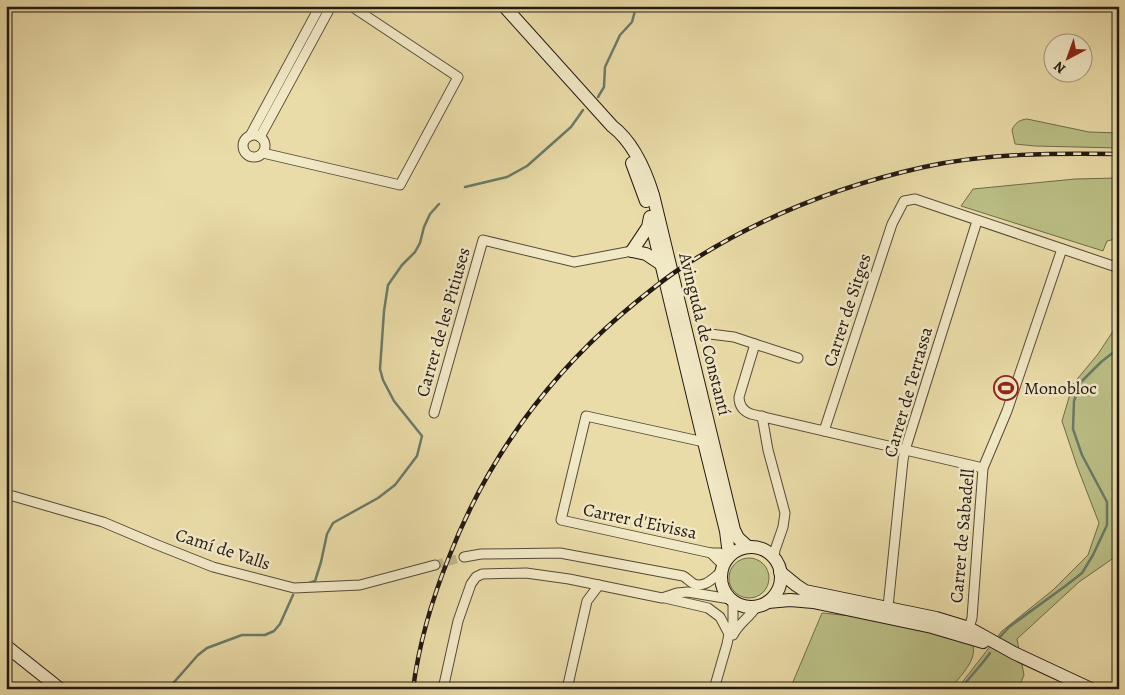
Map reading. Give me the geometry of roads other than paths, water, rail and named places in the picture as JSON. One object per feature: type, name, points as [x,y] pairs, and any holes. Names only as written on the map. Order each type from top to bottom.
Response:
[{"type":"main road","points":[[504,6],[616,129],[617,137],[629,156],[645,196],[680,323],[689,339]]},
{"type":"main road","name":"Avinguda de Constantí","points":[[616,129],[631,147],[647,177],[653,194],[730,513],[736,534],[748,547]]},
{"type":"main road","points":[[647,177],[648,194],[661,264],[706,442],[726,531],[728,547],[722,586],[729,598],[744,606],[811,597],[888,607],[936,618],[969,628],[1014,653],[1091,689]]},
{"type":"main road","points":[[632,251],[648,227],[650,216]]},
{"type":"main road","points":[[632,251],[658,242]]},
{"type":"main road","points":[[632,251],[646,254],[661,264]]},
{"type":"main road","points":[[696,366],[698,396],[706,442],[730,513]]},
{"type":"main road","points":[[725,562],[737,550],[748,547],[765,551],[774,558],[778,564],[781,580],[774,596],[762,604]]},
{"type":"main road","points":[[780,572],[811,597],[973,638],[1014,653]]},
{"type":"main road","points":[[896,619],[906,619],[964,633],[969,628]]},
{"type":"main road","points":[[6,646],[60,689]]},
{"type":"street","points":[[250,136],[260,137],[265,147],[262,152],[254,157],[247,155],[245,152],[243,145],[245,140],[250,136],[320,6]]},
{"type":"street","points":[[262,152],[400,185],[458,77],[351,6]]},
{"type":"street","points":[[260,137],[331,7]]},
{"type":"street","name":"Carrer de Sitges","points":[[824,431],[892,224],[904,201],[915,199],[977,221]]},
{"type":"street","points":[[977,221],[1119,268]]},
{"type":"street","name":"Carrer de Terrassa","points":[[888,607],[905,450],[977,221]]},
{"type":"street","name":"Carrer de les Pitiuses","points":[[434,413],[483,240],[574,262],[632,251]]},
{"type":"street","name":"Carrer de Sabadell","points":[[969,628],[972,618],[983,468],[1007,411],[1062,249]]},
{"type":"street","points":[[702,333],[734,337],[798,358]]},
{"type":"street","points":[[755,344],[739,400],[744,410],[751,414],[983,468]]},
{"type":"street","name":"Carrer d'Eivissa","points":[[706,442],[586,416],[561,520],[718,553],[725,562]]},
{"type":"street","points":[[762,416],[768,450],[785,513],[774,558]]},
{"type":"street","name":"Camí de Valls","points":[[6,494],[103,522],[213,567],[294,588],[360,586],[435,565]]},
{"type":"street","points":[[464,557],[481,554],[560,553],[683,576],[701,585],[708,583],[725,562]]},
{"type":"street","points":[[443,689],[458,621],[469,588],[474,579],[482,574],[526,574],[584,581],[708,608],[720,617],[728,639]]},
{"type":"street","points":[[672,574],[682,582],[695,588],[729,598]]},
{"type":"street","points":[[567,689],[587,601],[584,581]]},
{"type":"street","points":[[587,601],[600,584]]},
{"type":"street","points":[[662,598],[688,592],[729,598]]},
{"type":"street","points":[[714,689],[733,623],[729,598]]},
{"type":"street","points":[[728,639],[737,627],[762,604]]},
{"type":"waterway","points":[[598,97],[604,87],[605,67],[620,35],[632,22],[635,6]]},
{"type":"waterway","points":[[465,187],[507,177],[527,166],[571,127],[583,110]]},
{"type":"waterway","points":[[309,583],[315,581],[327,534],[333,523],[378,498],[395,485],[417,456],[422,436],[394,401],[383,380],[380,369],[384,311],[388,285],[402,265],[415,252],[430,214],[439,204]]},
{"type":"waterway","points":[[1000,637],[1009,627],[1082,573],[1107,525],[1107,502],[1082,455],[1073,429],[1074,401],[1081,382],[1101,362],[1119,348]]},
{"type":"waterway","points":[[168,689],[198,655],[207,648],[242,635],[265,635],[274,631],[280,624],[293,595]]},
{"type":"waterway","points":[[961,689],[990,653]]},
{"type":"tunnel","points":[[435,565],[464,557]]},
{"type":"railway","points":[[413,689],[423,639],[443,573],[464,522],[500,455],[544,394],[569,366],[623,313],[659,284],[709,250],[738,234],[798,206],[860,184],[948,162],[997,156],[1119,154]]},
{"type":"place","name":"Monobloc","points":[[1006,388]]}]
